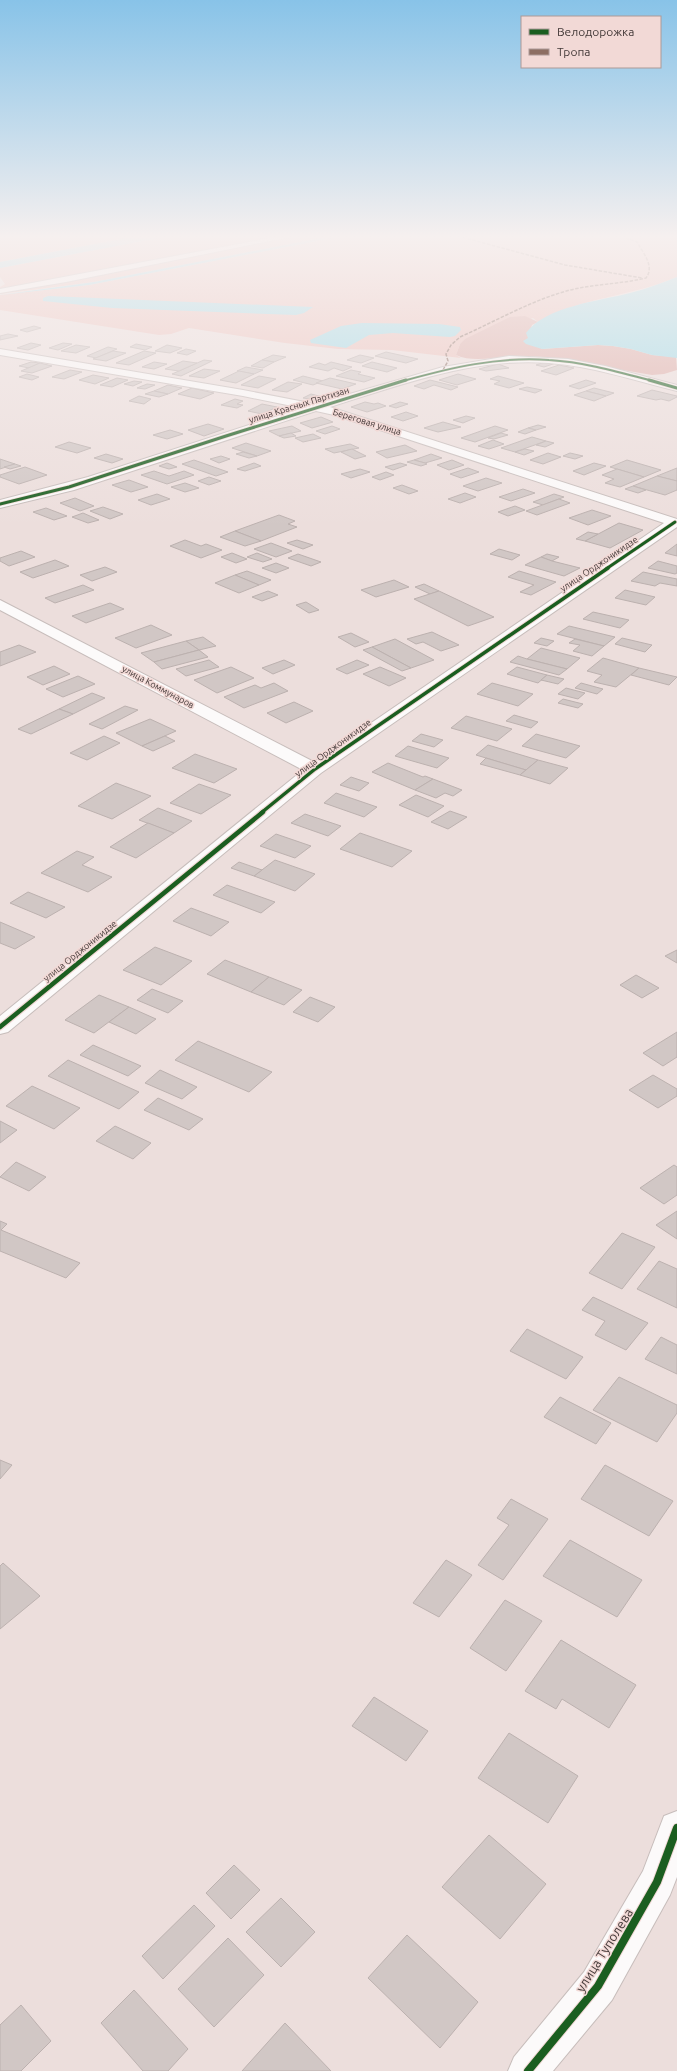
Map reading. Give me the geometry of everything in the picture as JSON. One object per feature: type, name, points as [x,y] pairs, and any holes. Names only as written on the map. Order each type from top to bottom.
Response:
[{"type":"street","name":"Береговая улица","points":[[0,352],[211,387],[317,407],[365,421],[676,523]]},
{"type":"street","name":"улица Красных Партизан","points":[[0,504],[67,489],[317,407],[453,367],[490,361],[518,359],[560,361],[677,388]]},
{"type":"street","name":"улица Орджоникидзе","points":[[0,1027],[315,769],[676,523]]},
{"type":"street","name":"улица Коммунаров","points":[[0,604],[315,769]]},
{"type":"street","name":"улица Туполева","points":[[528,2071],[598,1986],[658,1882],[677,1828]]},
{"type":"shaded area","points":[[144,333],[175,333],[171,334],[159,335]]},
{"type":"shaded area","points":[[219,333],[492,333],[460,344],[456,355],[461,358],[392,350],[338,349],[285,343]]},
{"type":"shaded area","points":[[478,333],[530,333],[528,338],[542,349],[598,345],[613,346],[652,355],[676,357],[677,370],[664,374],[652,375],[544,357],[526,356],[474,359],[456,355],[460,344],[465,339]]},
{"type":"water","points":[[326,333],[458,333],[455,336],[450,337],[393,333],[369,335],[346,348],[311,343],[310,340]]},
{"type":"water","points":[[526,333],[677,333],[677,358],[652,355],[613,346],[598,345],[542,349],[526,344],[523,341],[528,338]]},
{"type":"building","points":[[8,334],[18,336],[0,340],[0,336]]},
{"type":"building","points":[[31,343],[41,345],[28,350],[17,348]]},
{"type":"building","points":[[63,343],[72,344],[58,350],[49,348]]},
{"type":"building","points":[[136,344],[152,347],[145,350],[130,347]]},
{"type":"building","points":[[76,345],[90,347],[76,353],[61,351]]},
{"type":"building","points":[[167,345],[182,348],[170,353],[155,351]]},
{"type":"building","points":[[108,347],[117,349],[96,358],[87,356]]},
{"type":"building","points":[[186,349],[196,351],[187,355],[177,353]]},
{"type":"building","points":[[113,351],[126,353],[106,361],[93,359]]},
{"type":"building","points":[[144,351],[156,353],[129,365],[116,363]]},
{"type":"building","points":[[386,352],[418,359],[406,363],[375,356]]},
{"type":"building","points":[[273,355],[286,357],[274,362],[262,360]]},
{"type":"building","points":[[360,355],[374,358],[361,363],[347,360]]},
{"type":"building","points":[[204,360],[212,361],[181,376],[172,374]]},
{"type":"building","points":[[262,360],[274,362],[263,368],[251,366]]},
{"type":"building","points":[[183,361],[197,363],[179,371],[165,369]]},
{"type":"building","points":[[548,361],[556,363],[544,367],[536,365]]},
{"type":"building","points":[[31,362],[40,363],[29,368],[19,366]]},
{"type":"building","points":[[154,362],[167,364],[154,369],[142,367]]},
{"type":"building","points":[[331,362],[352,367],[343,371],[334,368],[328,371],[309,367],[319,363],[325,365]]},
{"type":"building","points":[[372,362],[397,368],[387,372],[362,366]]},
{"type":"building","points":[[40,363],[52,366],[32,373],[21,371]]},
{"type":"building","points":[[498,364],[509,368],[486,371],[479,369]]},
{"type":"building","points":[[559,365],[574,368],[556,375],[541,371]]},
{"type":"building","points":[[246,367],[263,370],[254,374],[237,371]]},
{"type":"building","points":[[204,369],[220,371],[204,378],[189,376]]},
{"type":"building","points":[[70,370],[82,372],[64,379],[52,377]]},
{"type":"building","points":[[351,370],[361,372],[358,374],[375,378],[364,382],[336,376]]},
{"type":"building","points":[[239,371],[254,374],[236,383],[220,380]]},
{"type":"building","points":[[27,374],[39,377],[32,380],[19,377]]},
{"type":"building","points":[[458,374],[476,379],[457,385],[439,380]]},
{"type":"building","points":[[93,375],[109,378],[95,384],[79,380]]},
{"type":"building","points":[[259,376],[276,379],[258,388],[241,385]]},
{"type":"building","points":[[303,376],[323,381],[313,385],[293,380]]},
{"type":"building","points":[[498,376],[524,383],[509,388],[494,384],[500,381],[490,379]]},
{"type":"building","points":[[117,378],[128,380],[112,387],[100,385]]},
{"type":"building","points":[[330,378],[356,384],[342,389],[316,383]]},
{"type":"building","points":[[430,380],[458,387],[451,390],[434,385],[424,389],[414,386]]},
{"type":"building","points":[[586,380],[596,383],[579,389],[569,386]]},
{"type":"building","points":[[134,381],[142,382],[133,386],[124,384]]},
{"type":"building","points":[[288,382],[302,384],[287,392],[272,390]]},
{"type":"building","points":[[147,384],[155,385],[145,389],[137,388]]},
{"type":"building","points":[[168,385],[182,388],[168,394],[154,391]]},
{"type":"building","points":[[527,387],[542,390],[535,393],[519,389]]},
{"type":"building","points":[[192,388],[214,393],[200,399],[178,394]]},
{"type":"building","points":[[594,388],[614,393],[606,396],[586,391]]},
{"type":"building","points":[[652,390],[677,397],[669,401],[637,396]]},
{"type":"building","points":[[154,391],[168,394],[159,397],[145,394]]},
{"type":"building","points":[[586,391],[606,396],[594,401],[574,395]]},
{"type":"building","points":[[311,394],[323,397],[316,400],[303,398]]},
{"type":"building","points":[[139,396],[151,399],[144,404],[129,401]]},
{"type":"building","points":[[235,399],[243,401],[237,404],[243,405],[237,408],[221,405]]},
{"type":"building","points":[[365,402],[374,404],[378,403],[386,406],[367,412],[351,407]]},
{"type":"building","points":[[400,402],[408,404],[396,408],[389,406]]},
{"type":"building","points":[[262,404],[277,407],[262,414],[248,411]]},
{"type":"building","points":[[406,412],[418,416],[403,421],[391,417]]},
{"type":"building","points":[[466,416],[475,418],[463,423],[453,420]]},
{"type":"building","points":[[321,417],[333,422],[312,428],[300,423]]},
{"type":"building","points":[[443,422],[461,427],[438,432],[424,428]]},
{"type":"building","points":[[208,424],[224,429],[204,436],[188,430]]},
{"type":"building","points":[[538,425],[546,427],[536,430],[528,428]]},
{"type":"building","points":[[292,426],[301,431],[279,436],[269,431]]},
{"type":"building","points":[[332,426],[340,429],[325,434],[316,431]]},
{"type":"building","points":[[495,426],[508,430],[475,442],[461,438]]},
{"type":"building","points":[[528,428],[536,430],[525,434],[518,432]]},
{"type":"building","points":[[170,430],[183,434],[167,439],[153,435]]},
{"type":"building","points":[[291,433],[296,436],[284,438],[279,436]]},
{"type":"building","points":[[501,433],[508,435],[494,439],[488,438]]},
{"type":"building","points":[[313,434],[321,438],[303,442],[295,438]]},
{"type":"building","points":[[532,437],[546,441],[515,452],[501,448]]},
{"type":"building","points":[[493,440],[504,444],[489,449],[478,446]]},
{"type":"building","points":[[546,441],[554,443],[545,447],[536,445]]},
{"type":"building","points":[[69,442],[91,448],[77,453],[55,447]]},
{"type":"building","points":[[246,443],[271,451],[257,456],[232,448]]},
{"type":"building","points":[[350,444],[359,448],[334,453],[325,449]]},
{"type":"building","points":[[405,445],[417,451],[387,458],[376,452]]},
{"type":"building","points":[[352,449],[366,456],[355,459],[341,452]]},
{"type":"building","points":[[525,449],[534,451],[524,455],[515,452]]},
{"type":"building","points":[[243,452],[257,456],[249,458],[236,454]]},
{"type":"building","points":[[548,453],[561,457],[543,464],[530,460]]},
{"type":"building","points":[[570,453],[583,456],[575,459],[563,456]]},
{"type":"building","points":[[106,454],[123,459],[112,463],[94,458]]},
{"type":"building","points":[[431,454],[442,458],[425,463],[414,460]]},
{"type":"building","points":[[221,456],[230,459],[219,463],[210,459]]},
{"type":"building","points":[[0,459],[15,464],[0,469]]},
{"type":"building","points":[[194,460],[228,472],[216,476],[182,464]]},
{"type":"building","points":[[414,460],[427,464],[421,466],[407,462]]},
{"type":"building","points":[[452,460],[464,465],[449,470],[437,465]]},
{"type":"building","points":[[627,460],[661,470],[644,477],[610,467]]},
{"type":"building","points":[[167,463],[177,467],[169,469],[159,466]]},
{"type":"building","points":[[254,463],[261,466],[245,471],[237,469]]},
{"type":"building","points":[[400,463],[407,465],[393,470],[385,467]]},
{"type":"building","points":[[594,463],[606,466],[584,475],[573,471]]},
{"type":"building","points":[[15,464],[21,466],[10,469],[4,467]]},
{"type":"building","points":[[25,467],[47,475],[19,484],[0,477],[0,475]]},
{"type":"building","points":[[468,468],[479,472],[461,478],[450,474]]},
{"type":"building","points":[[677,468],[677,481],[657,476]]},
{"type":"building","points":[[360,469],[370,472],[351,478],[341,474]]},
{"type":"building","points":[[617,469],[644,477],[620,487],[605,483],[614,479],[602,475]]},
{"type":"building","points":[[154,471],[169,476],[184,471],[194,475],[167,484],[141,475]]},
{"type":"building","points":[[386,472],[394,475],[380,480],[372,477]]},
{"type":"building","points":[[657,476],[677,481],[677,490],[665,495],[633,486]]},
{"type":"building","points":[[209,477],[221,481],[209,485],[198,481]]},
{"type":"building","points":[[486,478],[502,483],[478,491],[463,486]]},
{"type":"building","points":[[129,480],[148,487],[131,492],[112,485]]},
{"type":"building","points":[[185,483],[199,488],[185,492],[171,487]]},
{"type":"building","points":[[402,485],[418,491],[409,494],[393,488]]},
{"type":"building","points":[[633,486],[646,490],[638,493],[625,489]]},
{"type":"building","points":[[523,489],[535,493],[511,501],[499,497]]},
{"type":"building","points":[[465,493],[476,497],[460,503],[448,499]]},
{"type":"building","points":[[157,494],[170,499],[151,505],[138,500]]},
{"type":"building","points":[[554,494],[564,497],[543,505],[533,502]]},
{"type":"building","points":[[75,498],[94,506],[80,511],[60,503]]},
{"type":"building","points":[[559,499],[570,503],[537,515],[526,511]]},
{"type":"building","points":[[515,506],[525,510],[508,516],[498,512]]},
{"type":"building","points":[[103,507],[123,514],[110,519],[90,511]]},
{"type":"building","points":[[46,508],[67,516],[54,520],[33,512]]},
{"type":"building","points":[[592,510],[611,516],[588,525],[569,518]]},
{"type":"building","points":[[83,513],[99,520],[88,523],[72,517]]},
{"type":"building","points":[[279,515],[295,521],[288,524],[297,527],[261,541],[235,531]]},
{"type":"building","points":[[619,523],[643,530],[610,548],[585,541]]},
{"type":"building","points":[[235,531],[261,541],[245,546],[220,537]]},
{"type":"building","points":[[588,532],[598,534],[585,541],[576,539]]},
{"type":"building","points":[[185,540],[201,546],[206,544],[222,550],[201,558],[170,546]]},
{"type":"building","points":[[297,540],[313,545],[303,549],[287,543]]},
{"type":"building","points":[[271,543],[292,551],[276,557],[254,549]]},
{"type":"building","points":[[677,544],[677,556],[665,553]]},
{"type":"building","points":[[499,549],[520,555],[512,560],[490,554]]},
{"type":"building","points":[[21,551],[35,557],[9,566],[0,561],[0,558]]},
{"type":"building","points":[[232,553],[247,559],[236,563],[221,557]]},
{"type":"building","points":[[257,553],[272,559],[263,562],[247,557]]},
{"type":"building","points":[[298,554],[321,562],[311,566],[288,558]]},
{"type":"building","points":[[547,554],[559,557],[552,561],[541,557]]},
{"type":"building","points":[[541,557],[580,568],[564,576],[525,565]]},
{"type":"building","points":[[55,560],[69,566],[33,578],[20,572]]},
{"type":"building","points":[[658,561],[677,566],[677,573],[675,574],[648,568]]},
{"type":"building","points":[[276,563],[289,568],[276,573],[262,568]]},
{"type":"building","points":[[105,567],[117,572],[92,581],[80,575]]},
{"type":"building","points":[[247,571],[271,580],[259,585],[235,575]]},
{"type":"building","points":[[519,571],[556,582],[531,595],[520,592],[534,585],[508,577]]},
{"type":"building","points":[[643,572],[677,579],[677,586],[660,583],[655,586],[631,581]]},
{"type":"building","points":[[235,575],[259,585],[239,593],[215,583]]},
{"type":"building","points":[[394,580],[409,587],[376,597],[361,590]]},
{"type":"building","points":[[424,584],[439,591],[430,594],[415,587]]},
{"type":"building","points":[[83,585],[94,590],[55,603],[45,598]]},
{"type":"building","points":[[625,590],[655,597],[646,605],[615,598]]},
{"type":"building","points":[[268,591],[278,595],[262,601],[252,597]]},
{"type":"building","points":[[439,591],[494,617],[468,626],[414,599]]},
{"type":"building","points":[[306,602],[319,610],[309,613],[296,605]]},
{"type":"building","points":[[110,603],[124,609],[86,623],[72,616]]},
{"type":"building","points":[[593,612],[629,620],[620,628],[583,619]]},
{"type":"building","points":[[151,625],[172,635],[136,648],[115,638]]},
{"type":"building","points":[[569,626],[615,637],[604,646],[557,634]]},
{"type":"building","points":[[432,632],[459,645],[441,651],[423,642],[416,644],[407,639]]},
{"type":"building","points":[[351,633],[369,642],[355,647],[338,637]]},
{"type":"building","points":[[203,637],[216,646],[199,650],[186,641]]},
{"type":"building","points":[[541,638],[554,641],[547,646],[534,643]]},
{"type":"building","points":[[622,638],[652,645],[645,652],[615,644]]},
{"type":"building","points":[[395,639],[434,660],[411,668],[372,647]]},
{"type":"building","points":[[575,639],[604,646],[592,656],[573,651],[580,645],[569,643]]},
{"type":"building","points":[[186,641],[199,650],[154,662],[141,653]]},
{"type":"building","points":[[19,645],[36,652],[0,666],[0,652]]},
{"type":"building","points":[[372,647],[411,668],[402,671],[363,650]]},
{"type":"building","points":[[541,648],[580,658],[567,669],[527,659]]},
{"type":"building","points":[[199,650],[208,657],[162,669],[154,662]]},
{"type":"building","points":[[518,656],[567,669],[559,675],[510,662]]},
{"type":"building","points":[[603,658],[639,668],[616,687],[594,682],[602,675],[587,671]]},
{"type":"building","points":[[209,660],[219,667],[186,676],[176,669]]},
{"type":"building","points":[[284,660],[295,665],[273,674],[262,668]]},
{"type":"building","points":[[357,660],[369,665],[347,674],[336,669]]},
{"type":"building","points":[[54,666],[70,674],[43,685],[27,677]]},
{"type":"building","points":[[231,667],[254,678],[217,693],[194,680]]},
{"type":"building","points":[[380,667],[406,678],[389,686],[363,674]]},
{"type":"building","points":[[517,667],[547,675],[538,683],[507,674]]},
{"type":"building","points":[[639,668],[677,677],[669,685],[631,675]]},
{"type":"building","points":[[547,675],[564,679],[558,684],[541,680]]},
{"type":"building","points":[[78,676],[95,684],[63,697],[46,689]]},
{"type":"building","points":[[274,683],[288,691],[244,708],[224,697],[255,685],[261,688]]},
{"type":"building","points":[[492,683],[533,694],[518,706],[477,694]]},
{"type":"building","points":[[581,683],[603,689],[597,694],[575,688]]},
{"type":"building","points":[[566,688],[585,693],[578,699],[558,694]]},
{"type":"building","points":[[92,693],[105,698],[73,714],[59,709]]},
{"type":"building","points":[[563,699],[583,704],[578,708],[558,703]]},
{"type":"building","points":[[294,702],[313,711],[286,723],[267,713]]},
{"type":"building","points":[[125,706],[138,710],[102,729],[89,724]]},
{"type":"building","points":[[59,709],[73,714],[31,734],[18,729]]},
{"type":"building","points":[[514,715],[538,722],[531,728],[506,721]]},
{"type":"building","points":[[466,716],[512,729],[497,741],[451,728]]},
{"type":"building","points":[[150,719],[176,731],[142,746],[116,733]]},
{"type":"building","points":[[421,734],[443,740],[434,747],[412,741]]},
{"type":"building","points":[[536,734],[580,746],[566,758],[522,746]]},
{"type":"building","points":[[104,736],[120,743],[87,760],[70,753]]},
{"type":"building","points":[[165,736],[175,741],[153,751],[142,746]]},
{"type":"building","points":[[488,745],[538,760],[526,770],[476,755]]},
{"type":"building","points":[[408,746],[449,758],[437,768],[395,756]]},
{"type":"building","points":[[195,754],[237,769],[214,783],[172,768]]},
{"type":"building","points":[[486,758],[526,770],[520,775],[480,764]]},
{"type":"building","points":[[538,760],[568,768],[550,784],[520,775]]},
{"type":"building","points":[[388,763],[423,777],[425,776],[433,779],[415,790],[372,772]]},
{"type":"building","points":[[351,777],[369,783],[359,791],[340,785]]},
{"type":"building","points":[[433,779],[462,790],[453,796],[445,793],[436,798],[415,790]]},
{"type":"building","points":[[116,783],[151,796],[112,819],[78,806]]},
{"type":"building","points":[[199,784],[231,795],[201,814],[170,803]]},
{"type":"building","points":[[336,793],[377,807],[364,817],[324,803]]},
{"type":"building","points":[[416,795],[444,806],[428,817],[399,805]]},
{"type":"building","points":[[158,808],[192,821],[174,833],[139,820]]},
{"type":"building","points":[[450,811],[467,817],[448,829],[431,822]]},
{"type":"building","points":[[305,814],[341,826],[328,836],[291,823]]},
{"type":"building","points":[[148,823],[174,833],[136,858],[110,847]]},
{"type":"building","points":[[360,833],[412,851],[392,867],[340,849]]},
{"type":"building","points":[[276,834],[311,846],[295,858],[260,846]]},
{"type":"building","points":[[77,851],[94,857],[82,865],[112,877],[88,892],[41,873]]},
{"type":"building","points":[[275,860],[315,874],[295,891],[254,876]]},
{"type":"building","points":[[239,862],[262,870],[254,876],[231,868]]},
{"type":"building","points":[[227,885],[275,902],[261,913],[213,895]]},
{"type":"building","points":[[28,892],[65,907],[46,918],[10,903]]},
{"type":"building","points":[[191,908],[229,922],[211,936],[173,921]]},
{"type":"building","points":[[0,922],[35,937],[15,949],[0,943]]},
{"type":"building","points":[[155,947],[192,961],[161,985],[123,970]]},
{"type":"building","points":[[677,950],[677,963],[665,956]]},
{"type":"building","points":[[225,960],[269,977],[251,992],[207,974]]},
{"type":"building","points":[[636,975],[659,988],[642,998],[620,985]]},
{"type":"building","points":[[269,977],[302,990],[284,1005],[251,992]]},
{"type":"building","points":[[152,989],[183,1001],[168,1013],[137,1000]]},
{"type":"building","points":[[99,995],[129,1007],[94,1033],[65,1020]]},
{"type":"building","points":[[310,997],[335,1007],[318,1022],[293,1012]]},
{"type":"building","points":[[129,1007],[156,1019],[136,1034],[109,1022]]},
{"type":"building","points":[[677,1032],[677,1057],[663,1066],[643,1053]]},
{"type":"building","points":[[198,1041],[272,1072],[249,1092],[175,1060]]},
{"type":"building","points":[[93,1045],[141,1066],[128,1076],[80,1055]]},
{"type":"building","points":[[68,1060],[139,1092],[119,1109],[48,1076]]},
{"type":"building","points":[[160,1070],[197,1087],[182,1099],[145,1083]]},
{"type":"building","points":[[653,1075],[677,1089],[677,1096],[658,1108],[629,1090]]},
{"type":"building","points":[[32,1086],[80,1108],[54,1129],[6,1106]]},
{"type":"building","points":[[158,1098],[203,1119],[189,1130],[144,1110]]},
{"type":"building","points":[[0,1121],[17,1130],[0,1143]]},
{"type":"building","points":[[115,1126],[151,1143],[133,1159],[96,1141]]},
{"type":"building","points":[[16,1162],[46,1177],[29,1191],[0,1177]]},
{"type":"building","points":[[674,1165],[677,1167],[677,1195],[664,1204],[640,1188]]},
{"type":"building","points":[[677,1211],[677,1239],[656,1225]]},
{"type":"building","points":[[0,1221],[7,1224],[1,1230],[80,1263],[66,1278],[0,1251]]},
{"type":"building","points":[[622,1233],[655,1247],[622,1289],[589,1273]]},
{"type":"building","points":[[659,1261],[677,1269],[677,1308],[637,1289]]},
{"type":"building","points":[[593,1297],[648,1323],[626,1350],[595,1335],[605,1321],[582,1310]]},
{"type":"building","points":[[527,1329],[583,1357],[566,1379],[510,1351]]},
{"type":"building","points":[[661,1337],[677,1345],[677,1374],[645,1359]]},
{"type":"building","points":[[619,1377],[677,1405],[677,1413],[657,1442],[593,1410]]},
{"type":"building","points":[[560,1397],[611,1423],[596,1444],[544,1417]]},
{"type":"building","points":[[0,1460],[12,1465],[0,1479]]},
{"type":"building","points":[[605,1465],[673,1501],[649,1536],[581,1499]]},
{"type":"building","points":[[511,1499],[548,1519],[503,1580],[478,1565],[509,1525],[497,1518]]},
{"type":"building","points":[[570,1540],[642,1580],[617,1617],[543,1576]]},
{"type":"building","points":[[446,1560],[472,1575],[439,1617],[413,1603]]},
{"type":"building","points":[[3,1563],[40,1596],[0,1629],[0,1566]]},
{"type":"building","points":[[505,1600],[542,1621],[506,1671],[470,1648]]},
{"type":"building","points":[[561,1640],[636,1685],[609,1728],[562,1699],[556,1709],[525,1691]]},
{"type":"building","points":[[374,1697],[428,1731],[406,1761],[352,1726]]},
{"type":"building","points":[[509,1733],[578,1776],[548,1823],[478,1778]]},
{"type":"building","points":[[489,1835],[546,1884],[500,1939],[442,1887]]},
{"type":"building","points":[[234,1865],[260,1890],[231,1919],[206,1893]]},
{"type":"building","points":[[281,1898],[315,1932],[281,1967],[246,1932]]},
{"type":"building","points":[[194,1905],[215,1926],[163,1979],[142,1956]]},
{"type":"building","points":[[407,1935],[478,2002],[440,2048],[368,1978]]},
{"type":"building","points":[[228,1938],[264,1975],[214,2027],[178,1989]]},
{"type":"building","points":[[134,1990],[188,2049],[168,2071],[143,2071],[101,2023]]},
{"type":"building","points":[[21,2005],[51,2041],[21,2071],[0,2071],[0,2025]]},
{"type":"building","points":[[285,2023],[331,2071],[242,2071]]},
{"type":"marked path","points":[[443,370],[448,361],[446,354],[451,345],[460,337],[470,333]]},
{"type":"cycle path","points":[[0,504],[69,487],[357,395],[465,365],[509,360],[550,360],[605,369],[677,388]]},
{"type":"cycle path","points":[[0,1027],[315,769],[675,522]]},
{"type":"cycle path","points":[[528,2071],[598,1986],[657,1882],[677,1828]]}]
